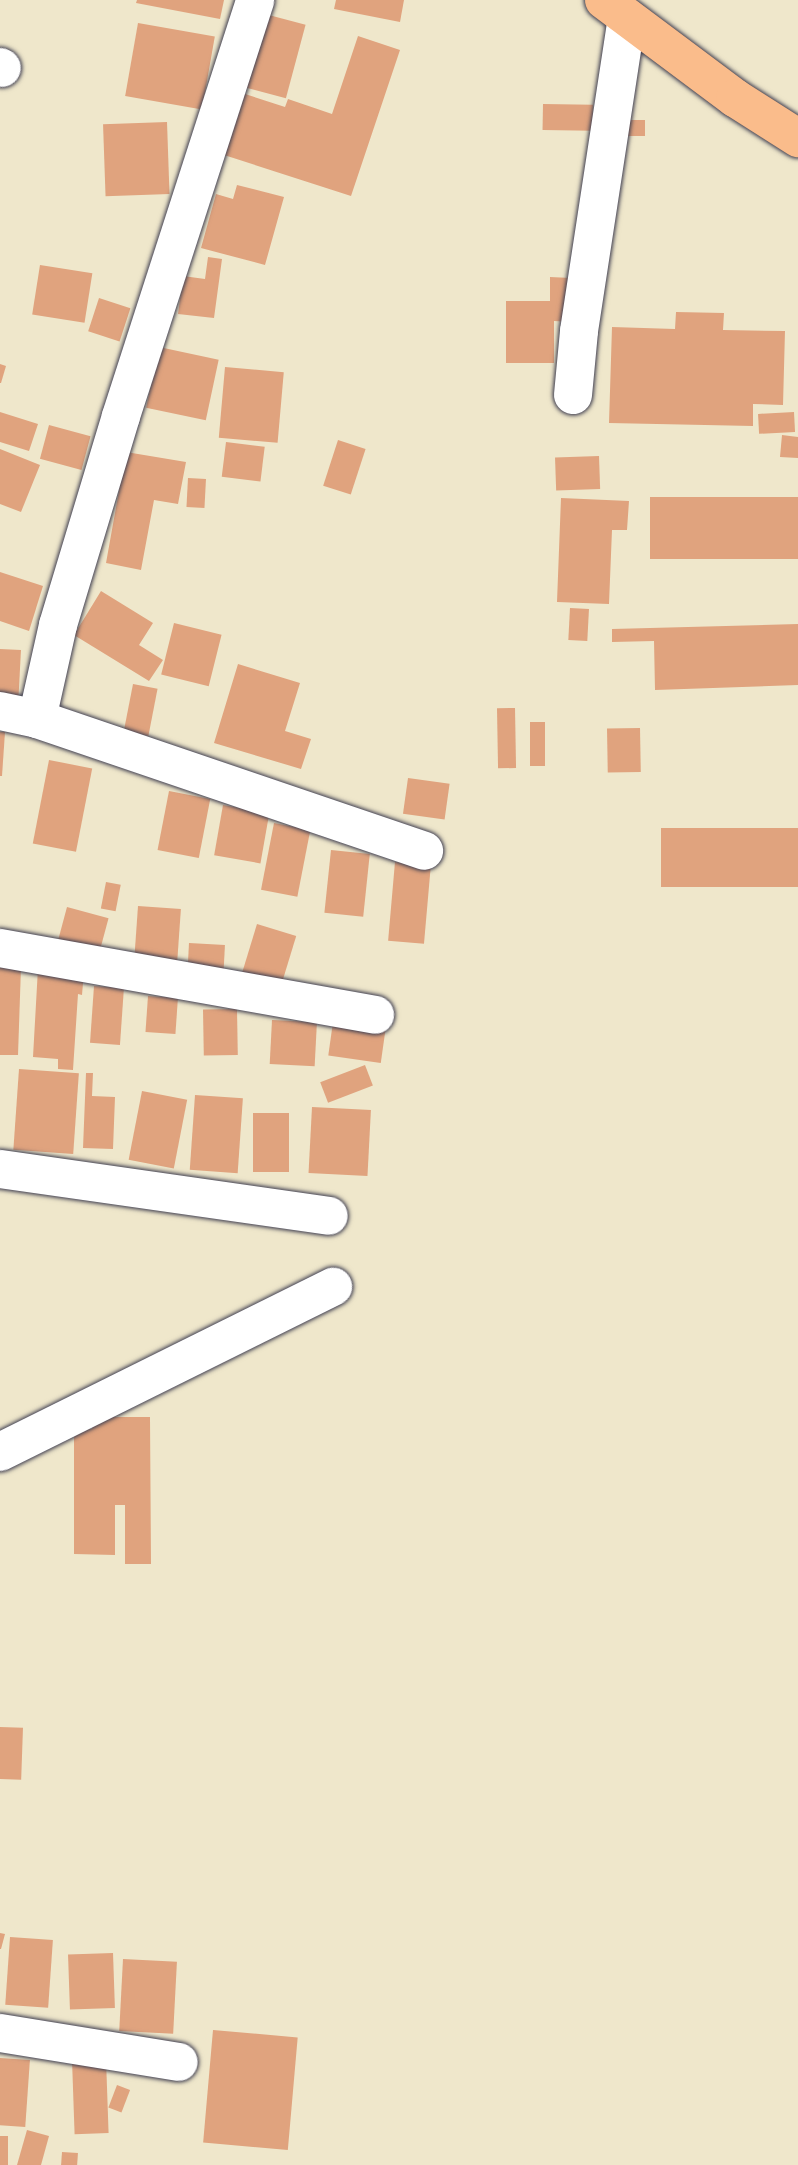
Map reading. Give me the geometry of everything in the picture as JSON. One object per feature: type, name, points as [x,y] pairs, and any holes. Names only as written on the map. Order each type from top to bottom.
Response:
[{"type":"main road","points":[[615,9],[735,98],[798,138]]},
{"type":"street","points":[[37,719],[58,625],[113,442],[255,0]]},
{"type":"street","points":[[573,395],[615,9]]},
{"type":"street","points":[[0,711],[37,719],[424,851]]},
{"type":"street","points":[[0,948],[374,1015]]},
{"type":"street","points":[[0,1169],[329,1216]]},
{"type":"street","points":[[0,1452],[333,1287]]},
{"type":"street","points":[[0,2032],[179,2062]]},
{"type":"building","points":[[137,0],[224,0],[220,19],[136,3]]},
{"type":"building","points":[[336,0],[404,0],[400,22],[334,9]]},
{"type":"building","points":[[265,14],[306,25],[286,98],[245,87]]},
{"type":"building","points":[[138,23],[215,37],[202,109],[125,96]]},
{"type":"building","points":[[358,36],[400,50],[351,196],[221,154],[242,93],[285,107],[288,99],[332,114]]},
{"type":"building","points":[[543,104],[593,105],[593,131],[543,130]]},
{"type":"building","points":[[619,120],[645,120],[645,136],[619,136]]},
{"type":"building","points":[[167,122],[170,194],[106,196],[103,124]]},
{"type":"building","points":[[237,185],[284,197],[265,265],[201,248],[216,194],[233,199]]},
{"type":"building","points":[[208,257],[222,259],[214,318],[178,314],[183,276],[205,279]]},
{"type":"building","points":[[40,265],[92,273],[85,323],[32,314]]},
{"type":"building","points":[[550,277],[571,278],[571,322],[554,321],[554,363],[506,363],[506,301],[550,301]]},
{"type":"building","points":[[99,298],[130,308],[120,341],[88,331]]},
{"type":"building","points":[[676,312],[724,313],[723,330],[785,331],[783,405],[753,404],[753,426],[609,423],[612,327],[675,329]]},
{"type":"building","points":[[159,347],[219,360],[206,420],[146,408]]},
{"type":"building","points":[[0,364],[6,366],[1,383],[0,383]]},
{"type":"building","points":[[225,367],[284,372],[278,443],[219,438]]},
{"type":"building","points":[[0,412],[38,424],[29,451],[0,442]]},
{"type":"building","points":[[794,412],[795,432],[759,434],[758,414]]},
{"type":"building","points":[[49,425],[91,436],[81,470],[40,459]]},
{"type":"building","points":[[782,435],[798,437],[798,458],[780,457]]},
{"type":"building","points":[[338,440],[366,449],[351,495],[323,486]]},
{"type":"building","points":[[226,442],[265,447],[260,481],[222,477]]},
{"type":"building","points":[[0,449],[40,465],[21,512],[0,504]]},
{"type":"building","points":[[126,452],[186,462],[178,504],[154,500],[141,570],[106,563]]},
{"type":"building","points":[[599,456],[600,489],[556,491],[555,458]]},
{"type":"building","points":[[188,478],[206,479],[204,508],[186,507]]},
{"type":"building","points":[[650,497],[798,497],[798,559],[650,559]]},
{"type":"building","points":[[561,498],[629,501],[627,530],[612,530],[609,604],[557,602]]},
{"type":"building","points":[[0,572],[43,586],[29,631],[0,621]]},
{"type":"building","points":[[101,591],[153,623],[139,645],[163,660],[149,681],[74,635]]},
{"type":"building","points":[[570,608],[589,609],[587,641],[568,640]]},
{"type":"building","points":[[174,623],[222,635],[209,686],[161,674]]},
{"type":"building","points":[[798,624],[798,685],[655,690],[654,641],[612,642],[612,629]]},
{"type":"building","points":[[0,649],[21,650],[18,698],[0,697]]},
{"type":"building","points":[[238,664],[300,683],[285,731],[311,739],[301,769],[214,743]]},
{"type":"building","points":[[133,684],[158,689],[148,736],[124,731]]},
{"type":"building","points":[[497,708],[515,708],[516,768],[498,768]]},
{"type":"building","points":[[530,722],[545,722],[545,766],[530,766]]},
{"type":"building","points":[[640,728],[641,772],[608,773],[607,729]]},
{"type":"building","points":[[0,732],[5,732],[2,776],[0,776]]},
{"type":"building","points":[[49,760],[92,768],[76,852],[33,843]]},
{"type":"building","points":[[408,778],[450,784],[445,819],[403,814]]},
{"type":"building","points":[[169,791],[210,799],[199,858],[158,850]]},
{"type":"building","points":[[223,805],[269,813],[260,863],[214,855]]},
{"type":"building","points":[[274,823],[310,830],[297,897],[261,890]]},
{"type":"building","points":[[661,828],[798,828],[798,887],[661,887]]},
{"type":"building","points":[[331,850],[370,854],[363,917],[324,913]]},
{"type":"building","points":[[395,862],[431,865],[424,944],[388,941]]},
{"type":"building","points":[[106,882],[121,885],[116,911],[101,909]]},
{"type":"building","points":[[138,906],[181,909],[177,966],[134,963]]},
{"type":"building","points":[[67,907],[109,918],[98,956],[57,945]]},
{"type":"building","points":[[257,924],[296,936],[279,992],[240,980]]},
{"type":"building","points":[[189,943],[225,945],[223,973],[188,971]]},
{"type":"building","points":[[0,967],[21,967],[18,1055],[0,1055]]},
{"type":"building","points":[[38,968],[84,971],[82,995],[78,994],[73,1070],[58,1069],[58,1059],[33,1057]]},
{"type":"building","points":[[94,986],[124,988],[120,1045],[90,1043]]},
{"type":"building","points":[[148,996],[178,998],[175,1034],[145,1032]]},
{"type":"building","points":[[237,1009],[238,1055],[204,1056],[203,1010]]},
{"type":"building","points":[[334,1015],[386,1022],[381,1063],[328,1056]]},
{"type":"building","points":[[272,1020],[317,1022],[315,1066],[270,1064]]},
{"type":"building","points":[[365,1065],[373,1086],[328,1103],[320,1082]]},
{"type":"building","points":[[19,1069],[79,1073],[73,1154],[13,1150]]},
{"type":"building","points":[[86,1073],[93,1073],[92,1096],[115,1097],[113,1149],[83,1148]]},
{"type":"building","points":[[142,1091],[187,1100],[174,1168],[129,1160]]},
{"type":"building","points":[[195,1095],[243,1098],[238,1173],[190,1170]]},
{"type":"building","points":[[312,1107],[371,1110],[367,1176],[309,1173]]},
{"type":"building","points":[[253,1113],[289,1113],[289,1172],[253,1172]]},
{"type":"building","points":[[92,1417],[150,1417],[151,1564],[125,1564],[125,1505],[115,1505],[115,1555],[74,1554],[74,1429],[92,1429]]},
{"type":"building","points":[[0,1727],[23,1728],[21,1780],[0,1779]]},
{"type":"building","points":[[0,1933],[5,1934],[1,1949],[0,1949]]},
{"type":"building","points":[[10,1937],[53,1940],[48,2008],[5,2005]]},
{"type":"building","points":[[113,1953],[115,2008],[70,2010],[68,1955]]},
{"type":"building","points":[[123,1959],[177,1962],[173,2034],[119,2031]]},
{"type":"building","points":[[213,2030],[298,2037],[288,2150],[203,2143]]},
{"type":"building","points":[[0,2058],[30,2060],[25,2127],[0,2125]]},
{"type":"building","points":[[106,2059],[109,2133],[75,2134],[72,2060]]},
{"type":"building","points":[[117,2085],[130,2090],[121,2112],[108,2107]]},
{"type":"building","points":[[27,2130],[49,2136],[41,2165],[17,2165]]},
{"type":"building","points":[[0,2136],[8,2136],[8,2165],[0,2165]]},
{"type":"building","points":[[62,2152],[78,2153],[77,2165],[61,2165]]}]
